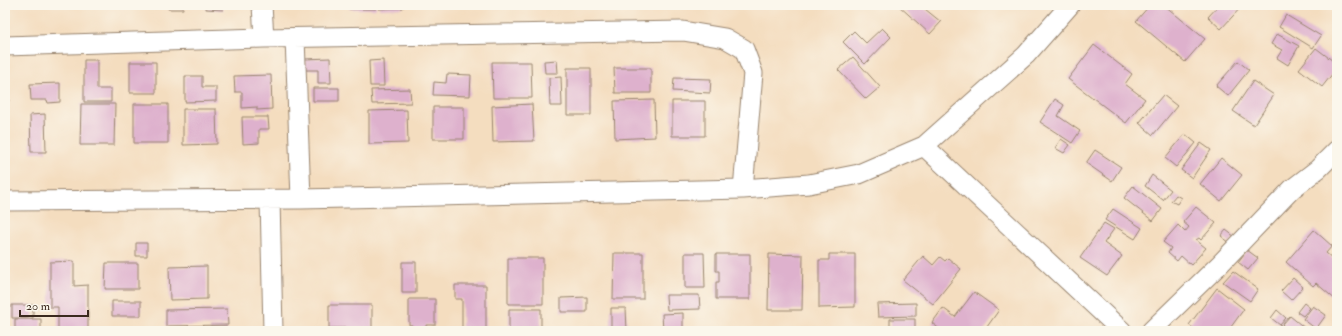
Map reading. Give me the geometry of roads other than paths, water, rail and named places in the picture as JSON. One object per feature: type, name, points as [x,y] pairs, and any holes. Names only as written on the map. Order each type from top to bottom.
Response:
[{"type":"street","points":[[262,5],[264,38]]},
{"type":"street","points":[[5,201],[301,200],[743,189],[809,184],[859,174],[924,146],[1026,55],[1070,5]]},
{"type":"street","points":[[5,46],[264,38],[683,31],[725,38],[744,49],[753,73],[743,189]]},
{"type":"street","points":[[295,38],[301,200]]},
{"type":"street","points":[[924,146],[1122,331]]},
{"type":"street","points":[[1150,331],[1220,264],[1292,189],[1318,169],[1337,150]]},
{"type":"street","points":[[270,200],[273,331]]}]
